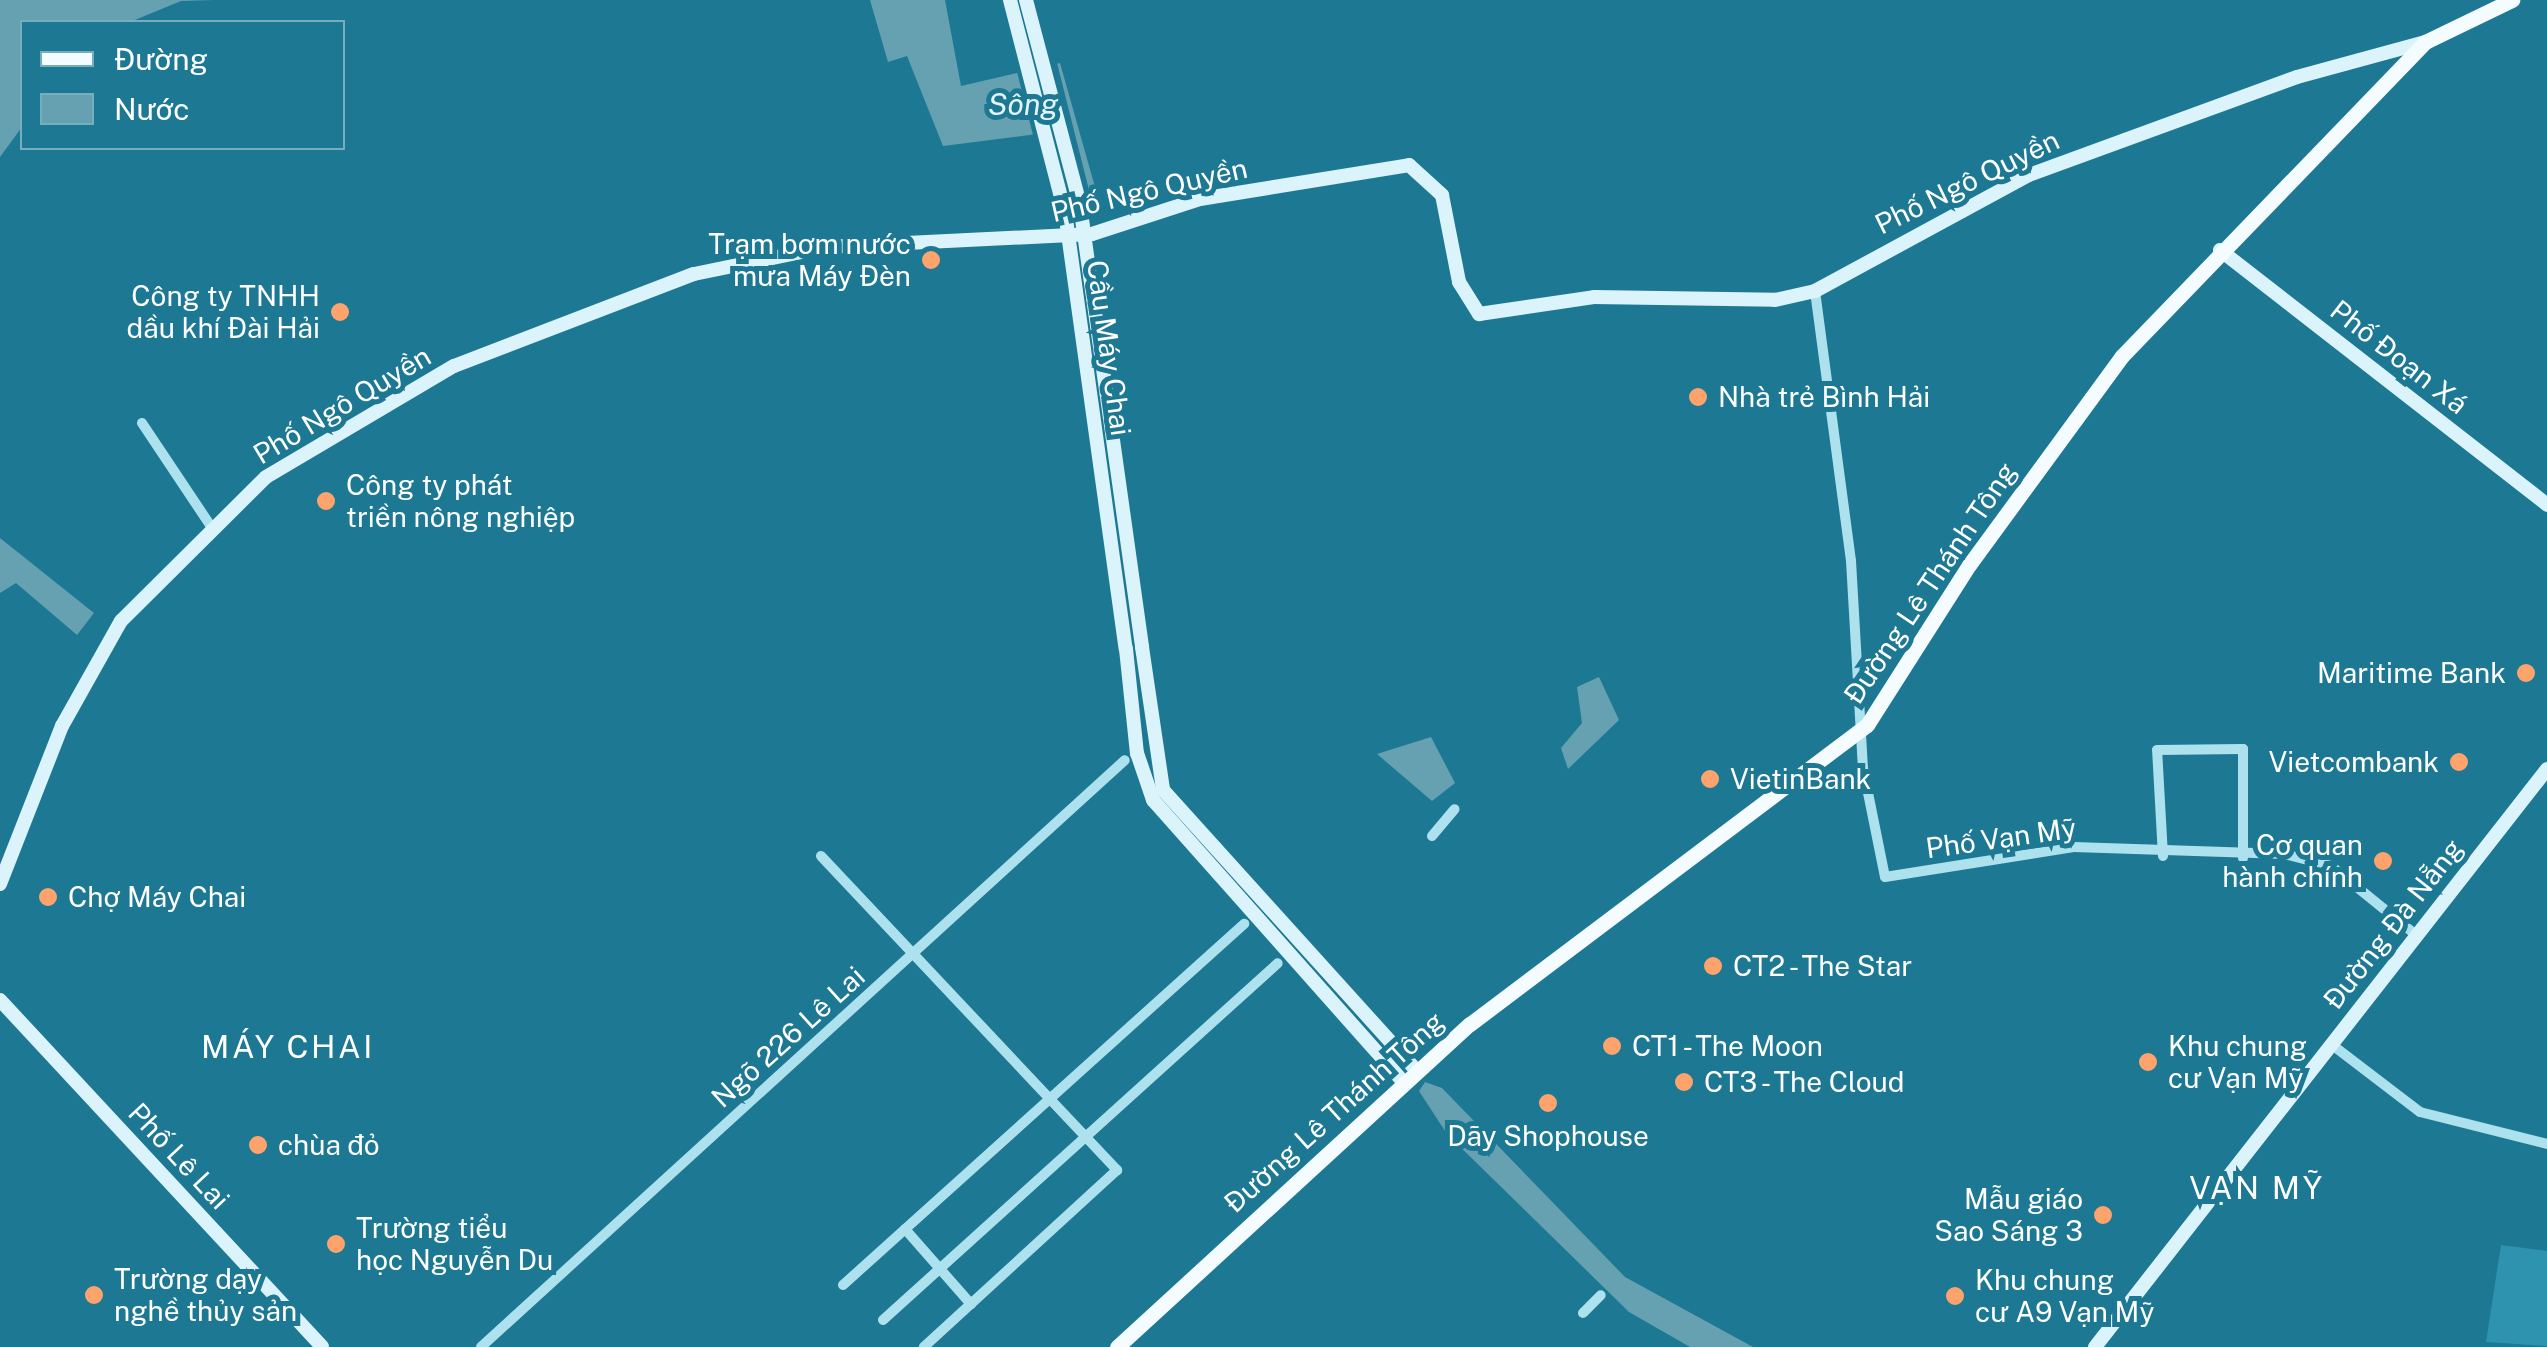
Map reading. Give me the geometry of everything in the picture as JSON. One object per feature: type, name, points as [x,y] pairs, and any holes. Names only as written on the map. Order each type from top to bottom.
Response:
[{"type":"main road","name":"Đường Lê Thánh Tông","points":[[1117,1347],[1416,1070],[1866,725],[2088,396],[2220,250],[2425,42],[2512,0]]},
{"type":"street","name":"Cầu Máy Chai","points":[[1010,0],[1065,212],[1134,648]]},
{"type":"street","name":"Cầu Máy Chai","points":[[1026,0],[1080,205],[1134,648]]},
{"type":"street","name":"Phố Ngô Quyền","points":[[0,884],[62,726],[121,621],[266,477],[454,366],[694,274],[825,248],[1092,234],[1200,199],[1368,166],[1409,165],[1436,184],[1459,282],[1479,314],[1594,297],[1776,300],[1814,291],[2030,174],[2297,78],[2425,42]]},
{"type":"street","name":"Phố Đoạn Xá","points":[[2220,250],[2547,505]]},
{"type":"street","name":"Phố Vạn Mỹ","points":[[1814,291],[1850,561],[1866,725],[1863,768],[1885,877],[2074,847],[2162,856],[2314,858],[2416,934]]},
{"type":"street","points":[[142,423],[212,528]]},
{"type":"street","points":[[1134,648],[1163,790],[1416,1070]]},
{"type":"street","points":[[1134,648],[1137,754],[1153,800],[1403,1082]]},
{"type":"street","points":[[2162,856],[2157,750],[2243,749],[2243,858]]},
{"type":"street","name":"Ngõ 226 Lê Lai","points":[[482,1347],[1125,760]]},
{"type":"street","name":"Đường Đà Nẵng","points":[[2095,1347],[2547,769]]},
{"type":"street","points":[[1432,836],[1455,809]]},
{"type":"street","points":[[821,856],[1052,1097],[1116,1170],[924,1347]]},
{"type":"street","points":[[843,1284],[1244,924]]},
{"type":"street","points":[[883,1320],[1278,962]]},
{"type":"street","name":"Phố Lê Lai","points":[[0,1000],[322,1347]]},
{"type":"street","points":[[2332,1044],[2420,1112],[2547,1144]]},
{"type":"street","points":[[905,1229],[971,1304]]},
{"type":"street","points":[[1583,1314],[1600,1295]]},
{"type":"shaded area","points":[[2501,1245],[2547,1251],[2547,1346],[2486,1342]]},
{"type":"water","points":[[0,0],[215,0],[181,1],[135,20],[20,20],[20,130],[0,157]]},
{"type":"water","name":"Sông","points":[[870,0],[945,0],[961,86],[1060,63],[1095,187],[1069,198],[1037,134],[943,146],[907,56],[888,62]]},
{"type":"water","points":[[0,538],[94,613],[77,635],[16,583],[0,593]]},
{"type":"water","points":[[1599,677],[1619,720],[1568,769],[1561,748],[1582,723],[1577,687]]},
{"type":"water","points":[[1431,737],[1455,783],[1432,801],[1377,754]]},
{"type":"water","points":[[1425,1082],[1442,1088],[1625,1277],[1753,1347],[1690,1347],[1629,1312],[1447,1134],[1419,1091]]},
{"type":"pier","points":[[1056,59],[1090,194],[1071,203],[1034,139],[1016,68]]},
{"type":"place","name":"Trạm bơm nước mưa Máy Đèn","points":[[931,260]]},
{"type":"place","name":"Công ty TNHH dầu khí Đài Hải","points":[[340,312]]},
{"type":"place","name":"Nhà trẻ Bình Hải","points":[[1698,397]]},
{"type":"place","name":"Công ty phát triền nông nghiệp","points":[[326,501]]},
{"type":"place","name":"Maritime Bank","points":[[2526,673]]},
{"type":"place","name":"Vietcombank","points":[[2459,762]]},
{"type":"place","name":"VietinBank","points":[[1710,779]]},
{"type":"place","name":"Cơ quan hành chính","points":[[2383,861]]},
{"type":"place","name":"Chợ Máy Chai","points":[[48,897]]},
{"type":"place","name":"CT2 - The Star","points":[[1713,966]]},
{"type":"place","name":"CT1 - The Moon","points":[[1612,1046]]},
{"type":"place","name":"Khu chung cư Vạn Mỹ","points":[[2148,1062]]},
{"type":"place","name":"CT3 - The Cloud","points":[[1684,1082]]},
{"type":"place","name":"Dãy Shophouse","points":[[1548,1103]]},
{"type":"place","name":"chùa đỏ","points":[[258,1145]]},
{"type":"place","name":"Mẫu giáo Sao Sáng 3","points":[[2103,1215]]},
{"type":"place","name":"Trường tiểu học Nguyễn Du","points":[[336,1244]]},
{"type":"place","name":"Trường dạy nghề thủy sản","points":[[94,1295]]},
{"type":"place","name":"Khu chung cư A9 Vạn Mỹ","points":[[1955,1296]]},
{"type":"district","name":"MÁY CHAI","points":[[288,1047]]},
{"type":"district","name":"VẠN MỸ","points":[[2257,1188]]}]
